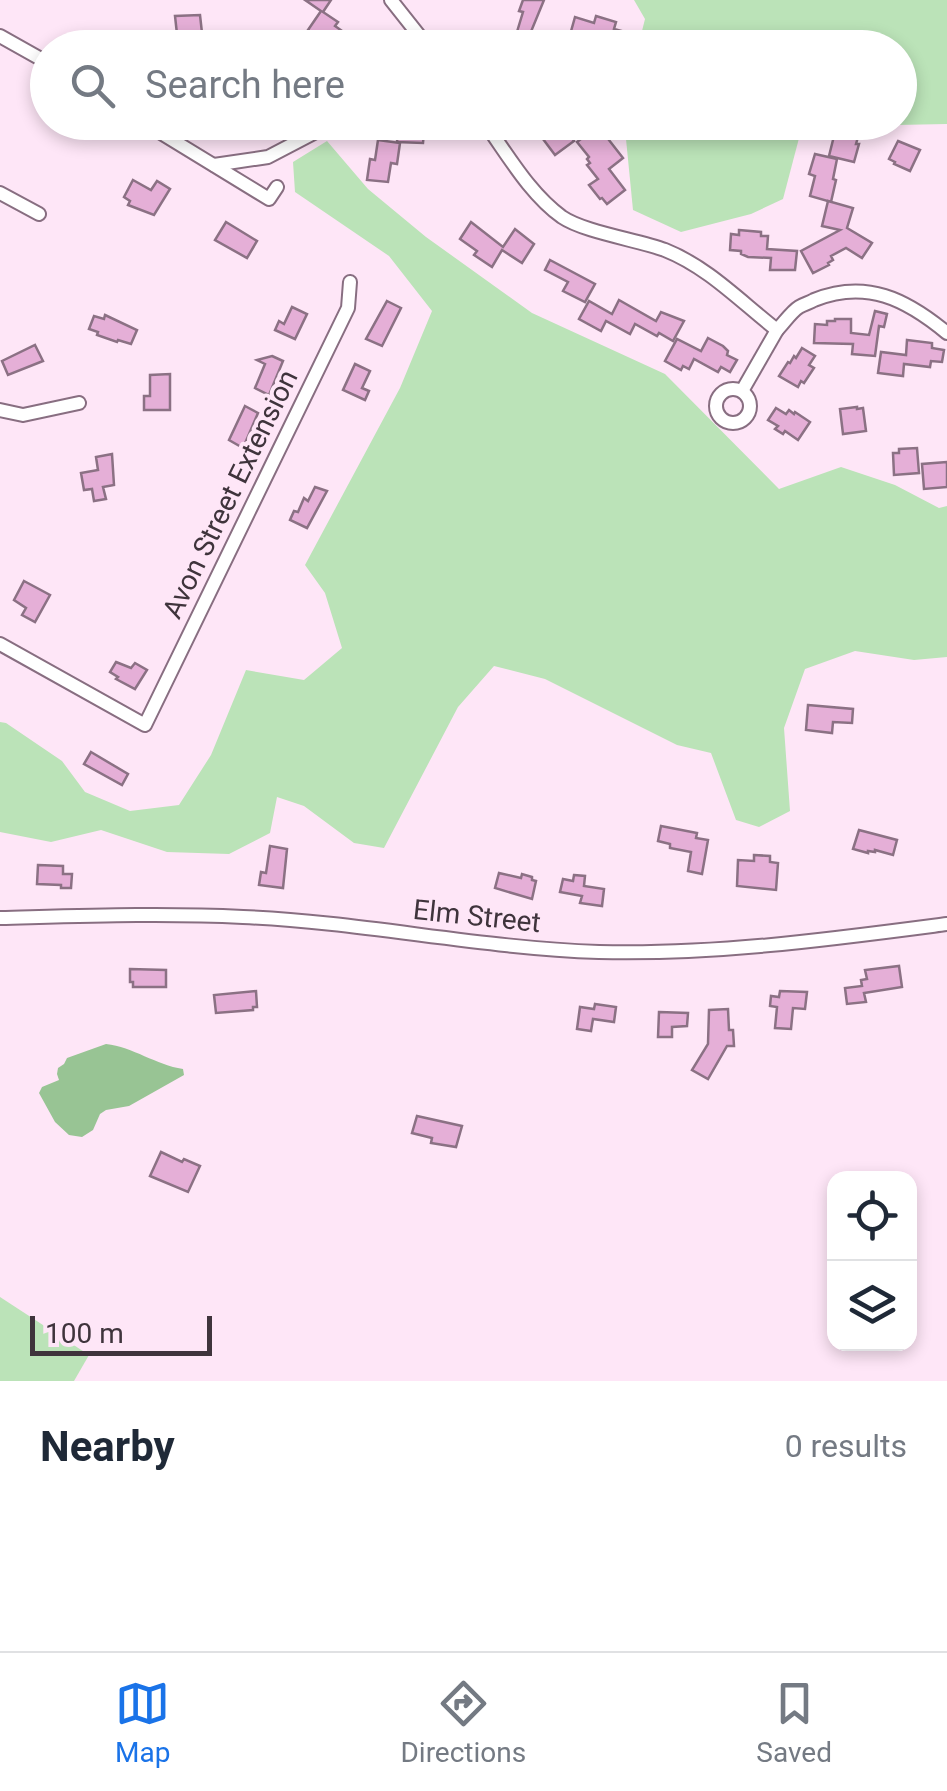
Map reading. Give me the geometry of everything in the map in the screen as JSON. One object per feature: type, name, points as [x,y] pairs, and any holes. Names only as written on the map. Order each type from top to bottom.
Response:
[{"type":"street","points":[[391,0],[415,30]]},
{"type":"street","points":[[0,36],[30,53]]},
{"type":"street","points":[[173,140],[269,199],[277,187]]},
{"type":"street","points":[[214,166],[268,157],[301,140]]},
{"type":"street","points":[[497,140],[546,205],[568,221],[664,250],[696,264],[777,330]]},
{"type":"street","points":[[0,193],[39,214]]},
{"type":"street","name":"Avon Street Extension","points":[[0,644],[146,725],[348,308],[350,282]]},
{"type":"street","points":[[742,391],[777,330],[799,307],[835,292],[863,290],[900,302],[947,332]]},
{"type":"street","points":[[0,410],[23,414],[79,403]]},
{"type":"street","name":"Elm Street","points":[[0,918],[244,917],[554,949],[667,952],[947,924]]},
{"type":"shaded area","points":[[634,0],[947,0],[947,124],[917,125],[917,30],[642,30],[645,19]]},
{"type":"shaded area","points":[[626,140],[799,140],[783,199],[751,214],[681,232],[633,210]]},
{"type":"shaded area","points":[[327,141],[368,189],[426,237],[532,313],[665,374],[779,489],[841,467],[895,485],[939,508],[947,506],[947,657],[914,660],[855,651],[805,669],[784,728],[790,811],[759,827],[736,820],[711,753],[677,745],[545,679],[494,666],[458,707],[384,848],[354,843],[304,806],[277,797],[270,833],[229,854],[167,852],[101,830],[51,842],[0,832],[0,722],[62,761],[85,792],[130,811],[179,805],[211,755],[246,670],[304,680],[342,648],[325,593],[305,565],[400,388],[432,311],[389,256],[295,192],[293,162]]},
{"type":"shaded area","points":[[106,1044],[183,1069],[184,1075],[129,1106],[106,1110],[93,1130],[82,1137],[69,1135],[55,1122],[39,1093],[42,1087],[59,1080],[58,1068],[67,1058]]},
{"type":"shaded area","points":[[0,1297],[89,1355],[74,1381],[0,1381]]},
{"type":"building","points":[[305,0],[331,0],[323,12],[338,22],[335,26],[341,30],[308,30],[321,11]]},
{"type":"building","points":[[523,0],[544,0],[532,30],[518,30],[523,12],[519,11]]},
{"type":"building","points":[[200,15],[202,30],[177,30],[175,16]]},
{"type":"building","points":[[596,16],[616,22],[614,29],[618,30],[571,30],[575,17],[594,23]]},
{"type":"building","points":[[378,140],[400,143],[397,164],[391,163],[388,182],[367,180]]},
{"type":"building","points":[[397,140],[423,140],[423,143]]},
{"type":"building","points":[[544,140],[573,140],[574,141],[555,155]]},
{"type":"building","points":[[609,140],[623,158],[609,169],[625,190],[607,204],[589,185],[598,179],[587,165],[589,157],[577,142]]},
{"type":"building","points":[[833,140],[857,140],[854,162],[829,156]]},
{"type":"building","points":[[898,141],[920,150],[910,171],[889,159]]},
{"type":"building","points":[[815,154],[837,159],[831,202],[810,196],[815,176],[809,174]]},
{"type":"building","points":[[133,180],[151,190],[157,181],[170,189],[154,215],[128,205],[130,201],[124,197]]},
{"type":"building","points":[[828,201],[853,208],[847,228],[872,243],[862,258],[846,248],[831,256],[829,265],[813,273],[801,251],[840,230],[822,226]]},
{"type":"building","points":[[226,222],[257,241],[247,258],[215,240]]},
{"type":"building","points":[[471,222],[503,247],[515,229],[534,244],[522,263],[502,250],[492,267],[460,239]]},
{"type":"building","points":[[739,230],[768,236],[767,249],[797,251],[795,270],[770,270],[771,258],[748,257],[741,251],[730,250],[731,234],[739,235]]},
{"type":"building","points":[[550,260],[595,284],[585,302],[563,291],[568,282],[545,270]]},
{"type":"building","points":[[619,300],[656,321],[661,312],[684,321],[673,341],[635,324],[630,334],[606,321],[601,331],[579,319],[589,301],[612,314]]},
{"type":"building","points":[[387,301],[401,308],[382,346],[366,339]]},
{"type":"building","points":[[292,307],[307,314],[295,339],[275,330],[279,321],[284,324]]},
{"type":"building","points":[[875,311],[887,314],[884,327],[879,326],[875,356],[852,354],[853,344],[814,343],[815,324],[827,325],[827,321],[835,319],[851,319],[851,333],[869,335]]},
{"type":"building","points":[[105,315],[137,330],[131,344],[89,329],[94,316],[104,319]]},
{"type":"building","points":[[708,338],[737,360],[730,372],[721,367],[718,372],[694,359],[689,369],[683,366],[681,370],[665,361],[677,339],[701,351]]},
{"type":"building","points":[[907,340],[932,343],[932,348],[944,350],[942,362],[931,361],[930,367],[904,364],[903,376],[878,373],[881,352],[906,355]]},
{"type":"building","points":[[35,345],[43,361],[8,375],[2,361]]},
{"type":"building","points":[[802,348],[815,356],[809,365],[814,368],[798,387],[779,376]]},
{"type":"building","points":[[272,356],[283,361],[269,395],[255,388],[265,364],[257,360]]},
{"type":"building","points":[[355,364],[370,371],[362,388],[369,391],[365,400],[343,390]]},
{"type":"building","points":[[170,374],[170,410],[144,410],[144,396],[150,396],[150,375]]},
{"type":"building","points":[[245,406],[258,413],[243,448],[229,440]]},
{"type":"building","points":[[776,408],[786,414],[789,410],[795,412],[810,422],[798,440],[775,429],[778,426],[768,420]]},
{"type":"building","points":[[863,408],[866,431],[843,434],[840,409]]},
{"type":"building","points":[[917,448],[919,473],[894,475],[893,453]]},
{"type":"building","points":[[112,454],[114,485],[103,487],[106,499],[94,501],[92,489],[84,490],[81,473],[98,470],[96,457]]},
{"type":"building","points":[[947,462],[947,487],[924,489],[922,464]]},
{"type":"building","points":[[315,487],[327,491],[307,528],[290,520]]},
{"type":"building","points":[[24,581],[50,595],[35,622],[22,615],[26,608],[14,600]]},
{"type":"building","points":[[116,662],[131,668],[135,663],[147,670],[135,689],[110,672]]},
{"type":"building","points":[[808,705],[853,709],[852,723],[833,722],[832,733],[806,730]]},
{"type":"building","points":[[91,752],[128,774],[122,785],[84,764]]},
{"type":"building","points":[[661,826],[697,833],[696,838],[708,840],[702,874],[688,871],[691,852],[658,841]]},
{"type":"building","points":[[859,830],[897,840],[893,855],[853,849]]},
{"type":"building","points":[[270,846],[287,849],[283,888],[259,885],[261,872],[266,873]]},
{"type":"building","points":[[754,855],[770,856],[770,862],[778,863],[776,890],[737,886],[738,860],[754,861]]},
{"type":"building","points":[[38,865],[63,866],[63,874],[72,874],[71,888],[37,884]]},
{"type":"building","points":[[499,873],[532,877],[536,881],[532,899],[495,888]]},
{"type":"building","points":[[574,875],[585,876],[584,886],[604,889],[602,906],[580,903],[582,896],[560,892],[563,879],[573,881]]},
{"type":"building","points":[[899,966],[902,987],[864,993],[866,1002],[847,1004],[845,988],[862,986],[861,980],[867,979],[865,970]]},
{"type":"building","points":[[130,969],[166,970],[166,987],[133,987]]},
{"type":"building","points":[[256,991],[257,1007],[253,1010],[216,1013],[214,995]]},
{"type":"building","points":[[780,991],[807,992],[805,1009],[793,1008],[791,1029],[775,1028],[777,1007],[770,1006],[771,996],[779,997]]},
{"type":"building","points":[[595,1004],[616,1007],[614,1022],[593,1019],[591,1031],[577,1029],[580,1007],[594,1009]]},
{"type":"building","points":[[728,1009],[734,1046],[727,1046],[708,1079],[692,1070],[708,1044],[709,1010]]},
{"type":"building","points":[[659,1012],[688,1013],[687,1026],[672,1027],[672,1037],[658,1037]]},
{"type":"building","points":[[417,1116],[462,1126],[456,1147],[431,1143],[432,1138],[412,1133]]},
{"type":"building","points":[[161,1152],[200,1166],[188,1192],[150,1176]]}]
